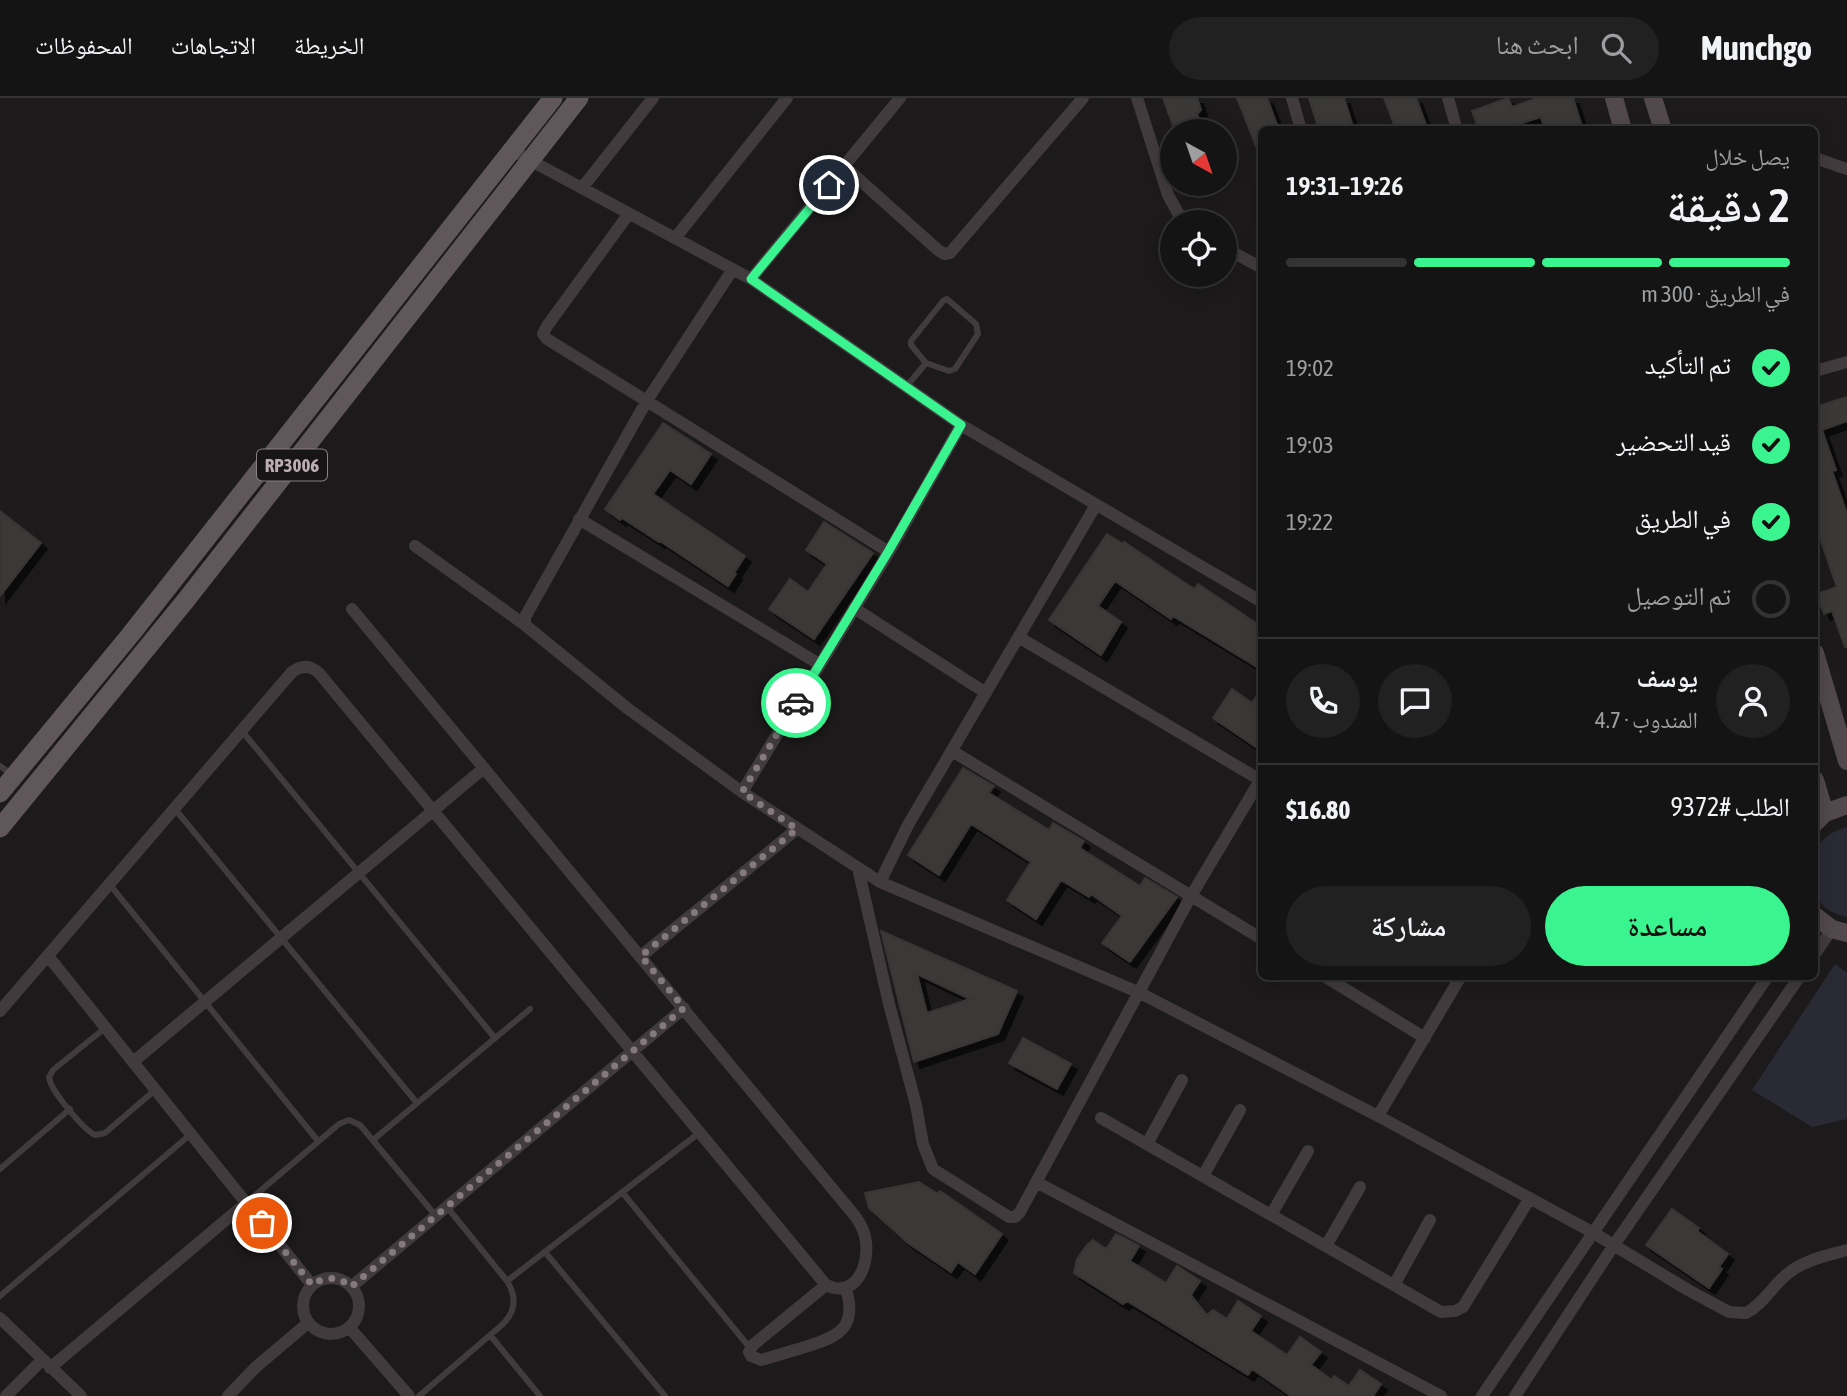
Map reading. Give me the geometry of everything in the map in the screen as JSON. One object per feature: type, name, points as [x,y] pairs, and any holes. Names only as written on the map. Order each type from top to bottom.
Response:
[{"type":"main road","name":"RP3006","points":[[0,793],[7,771],[131,634],[553,98]]},
{"type":"main road","name":"RP3006","points":[[0,828],[238,534],[579,98]]},
{"type":"street","points":[[582,188],[653,98]]},
{"type":"street","points":[[676,237],[787,98]]},
{"type":"street","points":[[751,279],[900,98]]},
{"type":"street","points":[[844,166],[938,250],[944,254],[950,253],[1083,98]]},
{"type":"street","points":[[1137,98],[1168,195],[1176,210]]},
{"type":"street","points":[[1292,98],[1300,126]]},
{"type":"street","points":[[1448,98],[1456,126]]},
{"type":"street","points":[[1614,98],[1622,126]]},
{"type":"street","points":[[1653,98],[1662,126]]},
{"type":"street","points":[[511,150],[751,279],[961,425],[1258,600]]},
{"type":"street","points":[[1818,159],[1847,169]]},
{"type":"street","points":[[628,215],[543,334],[646,402],[888,552]]},
{"type":"street","points":[[1237,254],[1258,266]]},
{"type":"street","points":[[525,625],[525,618],[646,402],[733,269]]},
{"type":"street","points":[[1818,370],[1847,362]]},
{"type":"street","points":[[742,792],[888,552],[961,425]]},
{"type":"street","points":[[880,882],[908,825],[1096,505]]},
{"type":"street","points":[[579,519],[819,664]]},
{"type":"street","points":[[415,546],[525,625],[627,708],[742,792],[880,882],[1139,993],[1530,1198],[1729,1312],[1739,1314],[1752,1310],[1788,1273],[1799,1266],[1847,1250]]},
{"type":"street","points":[[854,607],[986,693]]},
{"type":"street","points":[[0,1011],[292,672],[303,666],[314,669],[826,1285],[846,1289],[854,1284],[864,1266],[867,1245],[861,1224],[352,609]]},
{"type":"street","points":[[1020,638],[1258,777]]},
{"type":"street","points":[[1818,663],[1847,761]]},
{"type":"street","points":[[951,751],[1258,937]]},
{"type":"street","points":[[133,1062],[484,768]]},
{"type":"street","points":[[858,868],[889,1004],[916,1105],[923,1144],[933,1169],[1009,1217],[1015,1217],[1191,896],[1258,784]]},
{"type":"street","points":[[1820,818],[1847,805]]},
{"type":"street","points":[[641,956],[797,829]]},
{"type":"street","points":[[1818,918],[1840,931],[1818,951]]},
{"type":"street","points":[[48,956],[312,1285]]},
{"type":"street","points":[[1331,980],[1425,1038]]},
{"type":"street","points":[[1378,1116],[1459,980]]},
{"type":"street","points":[[1482,1396],[1765,980]]},
{"type":"street","points":[[1515,1396],[1614,1245],[1797,980]]},
{"type":"street","points":[[351,1287],[684,1008]]},
{"type":"street","points":[[1147,1144],[1182,1080]]},
{"type":"street","points":[[1203,1176],[1240,1110]]},
{"type":"street","points":[[1101,1118],[1441,1312],[1463,1307],[1530,1198]]},
{"type":"street","points":[[1271,1214],[1308,1151]]},
{"type":"street","points":[[1036,1182],[1441,1396]]},
{"type":"street","points":[[1326,1246],[1360,1187]]},
{"type":"street","points":[[6,1396],[246,1203]]},
{"type":"street","points":[[1394,1285],[1430,1220]]},
{"type":"street","points":[[332,1278],[346,1282],[351,1287],[359,1304],[357,1317],[349,1328],[323,1334],[308,1324],[303,1304],[312,1285],[332,1278]]},
{"type":"street","points":[[826,1285],[750,1348],[751,1356],[761,1360],[829,1339],[839,1333],[850,1314],[846,1289]]},
{"type":"street","points":[[0,1318],[81,1396]]},
{"type":"street","points":[[228,1396],[256,1367],[308,1324]]},
{"type":"street","points":[[349,1328],[409,1396]]},
{"type":"lane","points":[[943,300],[950,300],[976,324],[978,334],[954,369],[945,371],[926,363],[911,348],[911,341],[943,300]]},
{"type":"lane","points":[[906,387],[926,363]]},
{"type":"lane","points":[[242,731],[495,1038]]},
{"type":"lane","points":[[7,771],[33,789]]},
{"type":"lane","points":[[175,808],[417,1103]]},
{"type":"lane","points":[[110,885],[318,1141]]},
{"type":"lane","points":[[373,1140],[530,1009]]},
{"type":"lane","points":[[105,1028],[51,1073],[50,1085],[70,1110],[90,1133],[100,1136],[155,1090]]},
{"type":"lane","points":[[0,1169],[70,1110]]},
{"type":"lane","points":[[246,1203],[318,1141],[349,1120],[360,1125],[436,1216]]},
{"type":"lane","points":[[507,1282],[699,1132]]},
{"type":"lane","points":[[0,1296],[191,1134]]},
{"type":"lane","points":[[622,1192],[750,1348]]},
{"type":"lane","points":[[419,1396],[490,1335],[512,1311],[514,1296],[507,1282],[447,1207]]},
{"type":"lane","points":[[545,1252],[665,1396]]},
{"type":"lane","points":[[490,1335],[540,1396]]},
{"type":"shaded area","points":[[1847,827],[1847,917],[1825,908],[1818,898],[1818,848],[1824,839]]},
{"type":"shaded area","points":[[1835,964],[1847,973],[1847,1119],[1812,1127],[1752,1090]]},
{"type":"building","points":[[1163,98],[1197,98],[1201,110],[1197,114],[1199,119],[1171,119]]},
{"type":"building","points":[[1237,98],[1267,98],[1278,126],[1258,126],[1258,151]]},
{"type":"building","points":[[1309,98],[1344,98],[1353,126],[1318,126]]},
{"type":"building","points":[[1384,98],[1416,98],[1426,126],[1394,126]]},
{"type":"building","points":[[1508,98],[1512,107],[1537,98],[1573,98],[1582,126],[1544,126],[1541,117],[1512,126],[1478,126],[1472,111]]},
{"type":"building","points":[[1847,397],[1847,421],[1822,430],[1836,470],[1832,471],[1847,514],[1847,647],[1832,611],[1824,614],[1818,597],[1818,594],[1837,587],[1818,533],[1818,406]]},
{"type":"building","points":[[663,423],[711,454],[691,484],[670,470],[653,494],[745,556],[728,586],[605,509]]},
{"type":"building","points":[[0,511],[41,543],[0,596]]},
{"type":"building","points":[[824,522],[873,553],[814,639],[769,609],[790,579],[808,592],[827,564],[806,550]]},
{"type":"building","points":[[1107,534],[1123,544],[1124,542],[1194,589],[1198,584],[1258,624],[1258,668],[1173,616],[1171,619],[1115,581],[1098,606],[1121,622],[1101,655],[1049,620]]},
{"type":"building","points":[[1232,689],[1252,703],[1258,695],[1258,748],[1213,718]]},
{"type":"building","points":[[963,768],[994,786],[989,793],[1049,830],[1053,823],[1084,841],[1080,848],[1140,886],[1145,878],[1177,897],[1130,962],[1102,943],[1122,916],[1091,894],[1089,897],[1061,880],[1036,919],[1007,900],[1031,862],[971,824],[939,875],[908,855]]},
{"type":"building","points":[[881,931],[1017,991],[998,1034],[914,1062]],"holes":[[[917,974],[970,999],[927,1013]]]},
{"type":"building","points":[[1023,1038],[1071,1064],[1057,1089],[1009,1063]]},
{"type":"building","points":[[919,1182],[938,1194],[940,1191],[1002,1234],[975,1274],[958,1262],[951,1272],[908,1243],[869,1208],[865,1193]]},
{"type":"building","points":[[1672,1209],[1699,1228],[1697,1231],[1728,1254],[1709,1288],[1646,1245]]},
{"type":"building","points":[[1116,1234],[1139,1246],[1130,1261],[1166,1283],[1177,1266],[1200,1281],[1191,1295],[1207,1315],[1213,1310],[1227,1319],[1238,1301],[1261,1316],[1251,1331],[1287,1355],[1300,1337],[1321,1352],[1311,1365],[1332,1380],[1334,1376],[1349,1386],[1360,1370],[1381,1384],[1373,1396],[1291,1396],[1252,1369],[1248,1375],[1127,1301],[1123,1304],[1074,1273],[1077,1259],[1087,1245],[1093,1240],[1106,1249]]},
{"type":"way so far","points":[[262,1223],[312,1285],[332,1278],[346,1282],[351,1287],[684,1008],[641,956],[797,829],[742,792],[796,703]]},
{"type":"route","points":[[796,703],[961,425],[751,279],[829,185]]}]
